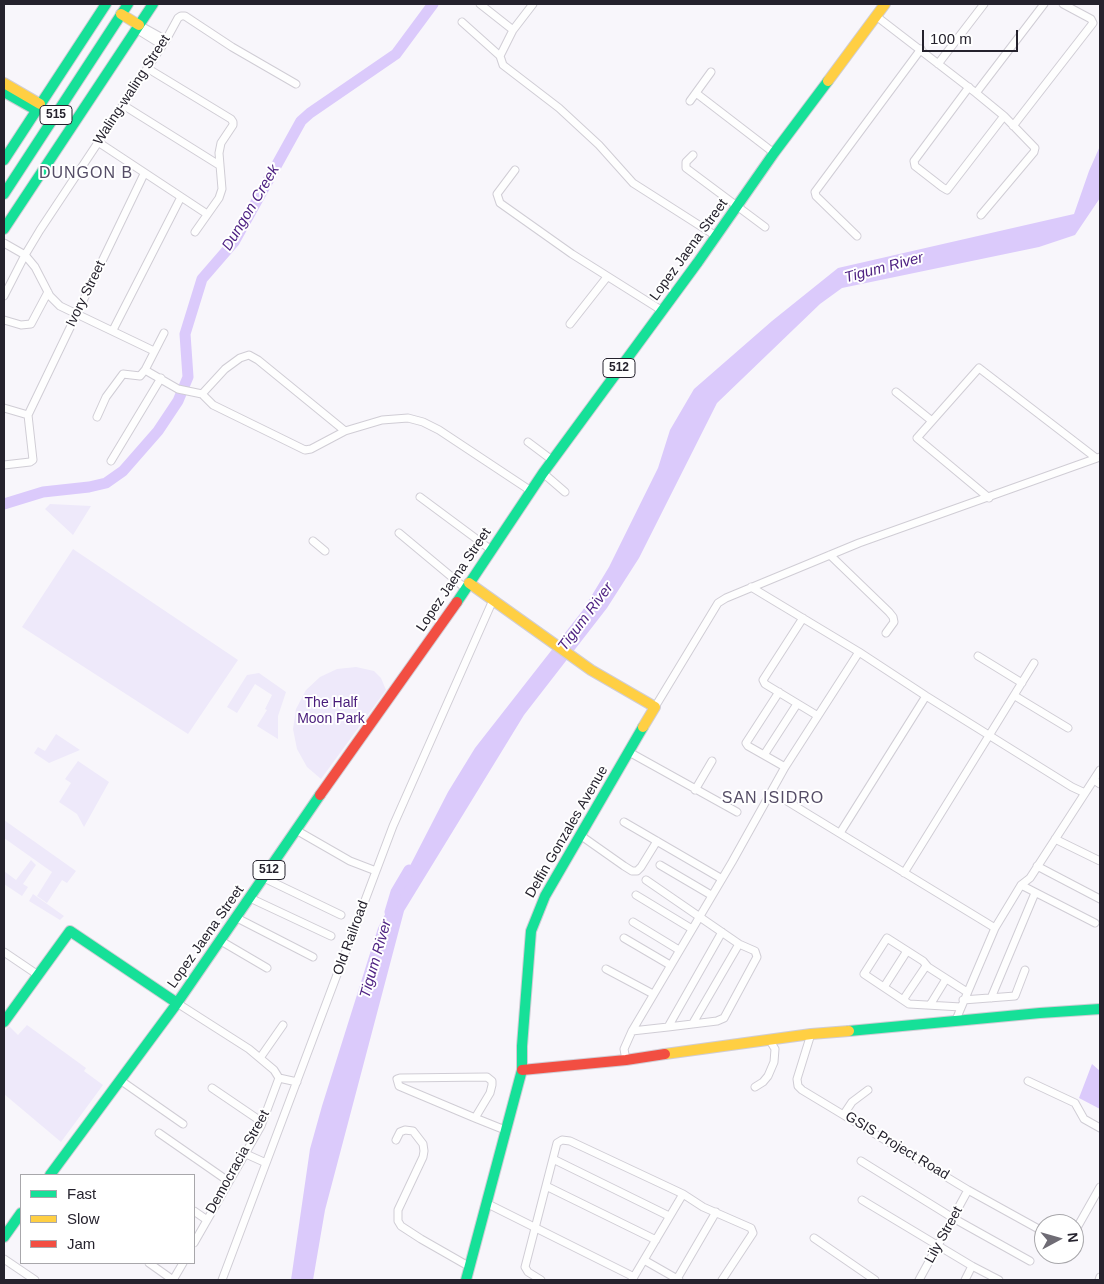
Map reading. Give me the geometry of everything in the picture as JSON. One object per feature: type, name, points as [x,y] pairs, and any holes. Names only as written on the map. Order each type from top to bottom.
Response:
[{"type":"main road","name":"515","points":[[4,160],[106,4]]},
{"type":"main road","name":"515","points":[[4,194],[128,4]]},
{"type":"main road","points":[[4,229],[153,4]]},
{"type":"main road","name":"Lopez Jaena Street","points":[[51,1174],[221,941],[296,830],[436,633],[490,549],[552,460],[774,154],[886,4]]},
{"type":"main road","points":[[121,14],[139,25]]},
{"type":"main road","points":[[77,48],[92,58]]},
{"type":"main road","points":[[4,83],[38,107]]},
{"type":"main road","points":[[4,92],[38,107]]},
{"type":"main road","points":[[467,585],[493,600],[591,670],[655,706]]},
{"type":"main road","name":"Delfin Gonzales Avenue","points":[[466,1280],[522,1070],[522,1046],[531,931],[545,896],[655,706]]},
{"type":"main road","points":[[4,1022],[70,931],[177,1003]]},
{"type":"main road","points":[[522,1070],[626,1060],[811,1034],[1100,1009]]},
{"type":"main road","points":[[4,1237],[20,1214]]},
{"type":"street","points":[[480,4],[513,30]]},
{"type":"street","points":[[500,56],[513,30],[532,4]]},
{"type":"street","points":[[938,64],[984,4]]},
{"type":"street","points":[[976,93],[1044,4]]},
{"type":"street","points":[[1014,126],[1093,22],[1091,19],[1063,4]]},
{"type":"street","name":"Waling-waling Street","points":[[4,296],[25,255],[178,18],[185,16],[232,47],[296,84]]},
{"type":"street","points":[[876,16],[1004,116],[1035,148],[1034,152],[981,216]]},
{"type":"street","points":[[462,22],[500,56],[502,65],[549,99],[600,145],[633,183],[716,236]]},
{"type":"street","points":[[139,25],[164,42]]},
{"type":"street","points":[[857,236],[814,192],[921,50]]},
{"type":"street","points":[[147,68],[231,119],[233,125],[222,143],[219,165],[222,189],[195,232]]},
{"type":"street","points":[[690,101],[711,72]]},
{"type":"street","points":[[969,87],[914,161],[916,166],[928,176],[948,190],[1004,116]]},
{"type":"street","points":[[696,93],[774,154]]},
{"type":"street","points":[[123,105],[219,165]]},
{"type":"street","points":[[98,142],[207,214]]},
{"type":"street","points":[[693,155],[686,162],[686,168],[766,227]]},
{"type":"street","points":[[515,170],[497,194],[500,204],[607,277],[661,310]]},
{"type":"street","name":"Ivory Street","points":[[28,415],[144,174]]},
{"type":"street","points":[[113,330],[180,197]]},
{"type":"street","points":[[4,243],[25,255],[35,267],[48,292],[60,306],[154,351]]},
{"type":"street","points":[[570,324],[607,277]]},
{"type":"street","points":[[4,320],[21,325],[31,324],[48,292]]},
{"type":"street","points":[[97,417],[106,397],[123,374],[140,376],[145,370],[164,333]]},
{"type":"street","points":[[202,394],[225,369],[240,358],[249,355],[258,360],[345,431]]},
{"type":"street","points":[[988,498],[917,438],[979,368],[1098,458]]},
{"type":"street","points":[[145,370],[178,388],[202,394],[213,405],[306,450],[345,431],[382,420],[408,418],[423,422],[439,430],[531,490]]},
{"type":"street","points":[[111,461],[161,378]]},
{"type":"street","points":[[896,392],[932,421]]},
{"type":"street","points":[[4,408],[28,415],[32,460],[30,462],[4,466]]},
{"type":"street","points":[[528,442],[552,460]]},
{"type":"street","name":"Delfin Gonzales Avenue","points":[[655,706],[718,603],[751,587],[859,543],[1098,458]]},
{"type":"street","points":[[543,473],[565,492]]},
{"type":"street","points":[[420,497],[490,549]]},
{"type":"street","points":[[399,533],[467,585]]},
{"type":"street","points":[[313,541],[326,551]]},
{"type":"street","points":[[830,555],[890,612],[894,622],[886,632]]},
{"type":"street","points":[[751,587],[859,652],[1072,787],[1085,793]]},
{"type":"street","name":"Old Railroad","points":[[222,1280],[376,871],[450,695],[493,600]]},
{"type":"street","points":[[803,618],[763,680],[765,684],[818,716]]},
{"type":"street","points":[[626,1060],[624,1049],[653,994],[722,879],[785,767],[859,652]]},
{"type":"street","points":[[978,656],[1022,683]]},
{"type":"street","points":[[904,873],[1034,663]]},
{"type":"street","points":[[779,692],[746,743],[748,746],[785,767]]},
{"type":"street","points":[[840,833],[926,696]]},
{"type":"street","points":[[1014,696],[1068,728]]},
{"type":"street","points":[[764,755],[797,704]]},
{"type":"street","points":[[629,752],[737,812]]},
{"type":"street","points":[[695,790],[712,761]]},
{"type":"street","points":[[955,1022],[995,928],[1021,885],[1030,878],[1085,793],[1097,782],[1100,770]]},
{"type":"street","points":[[772,792],[995,928]]},
{"type":"street","points":[[624,822],[722,879]]},
{"type":"street","points":[[296,830],[350,861],[376,871]]},
{"type":"street","points":[[580,835],[632,871],[637,871],[641,867],[657,841]]},
{"type":"street","points":[[1055,839],[1100,861]]},
{"type":"street","points":[[660,865],[711,895]]},
{"type":"street","points":[[1037,866],[1100,899]]},
{"type":"street","points":[[264,878],[341,915]]},
{"type":"street","points":[[632,1031],[717,1021],[724,1018],[757,957],[755,951],[739,944],[646,880]]},
{"type":"street","points":[[1021,885],[1095,923]]},
{"type":"street","points":[[991,998],[1035,893]]},
{"type":"street","points":[[636,896],[692,929]]},
{"type":"street","points":[[250,898],[331,936]]},
{"type":"street","points":[[237,918],[313,957]]},
{"type":"street","points":[[633,922],[679,950]]},
{"type":"street","points":[[668,1027],[722,932]]},
{"type":"street","points":[[624,938],[670,965]]},
{"type":"street","points":[[967,992],[887,938],[864,974],[909,1004],[930,1005],[962,1004],[991,998],[1015,996],[1025,970]]},
{"type":"street","points":[[221,941],[267,968]]},
{"type":"street","points":[[694,1023],[739,944]]},
{"type":"street","points":[[884,987],[907,951]]},
{"type":"street","points":[[4,952],[38,975]]},
{"type":"street","points":[[903,1000],[926,966]]},
{"type":"street","points":[[606,969],[653,994]]},
{"type":"street","points":[[930,1005],[946,979]]},
{"type":"street","points":[[177,1003],[249,1049],[274,1070],[279,1078],[297,1082]]},
{"type":"street","points":[[260,1058],[283,1025]]},
{"type":"street","name":"GSIS Project Road","points":[[811,1034],[797,1079],[798,1086],[802,1090],[968,1190],[1034,1226]]},
{"type":"street","points":[[755,1087],[768,1076],[774,1062],[775,1049],[769,1039]]},
{"type":"street","points":[[475,1118],[490,1093],[492,1081],[487,1077],[397,1079],[399,1086],[475,1118],[505,1130]]},
{"type":"street","name":"Democracia Street","points":[[195,1241],[228,1181],[246,1154],[262,1122],[279,1078]]},
{"type":"street","points":[[120,1080],[183,1124]]},
{"type":"street","points":[[1028,1081],[1075,1103],[1084,1119],[1100,1128]]},
{"type":"street","points":[[212,1088],[262,1122]]},
{"type":"street","points":[[844,1114],[852,1102],[868,1090]]},
{"type":"street","points":[[396,1140],[400,1132],[413,1130],[423,1144],[424,1151],[423,1157],[398,1210],[398,1221],[401,1226],[421,1239],[470,1267]]},
{"type":"street","points":[[159,1133],[228,1181]]},
{"type":"street","points":[[540,1280],[528,1272],[525,1267],[557,1143],[562,1140],[570,1141],[750,1228],[753,1233],[722,1280]]},
{"type":"street","points":[[246,1154],[266,1164]]},
{"type":"street","points":[[553,1159],[669,1216]]},
{"type":"street","points":[[861,1161],[953,1218],[1030,1261]]},
{"type":"street","points":[[546,1186],[656,1240]]},
{"type":"street","points":[[1084,1216],[1100,1188]]},
{"type":"street","name":"Lily Street","points":[[919,1280],[968,1190]]},
{"type":"street","points":[[486,1203],[633,1279],[683,1194]]},
{"type":"street","points":[[862,1200],[937,1246],[999,1280]]},
{"type":"street","points":[[195,1212],[206,1220]]},
{"type":"street","points":[[644,1260],[678,1280],[716,1212]]},
{"type":"street","points":[[814,1238],[875,1280]]},
{"type":"street","points":[[4,1259],[35,1280]]},
{"type":"street","points":[[149,1264],[173,1280],[182,1264]]},
{"type":"street","points":[[965,1280],[972,1266]]},
{"type":"green space","points":[[50,504],[91,506],[73,535],[45,509]]},
{"type":"green space","points":[[73,549],[238,660],[188,734],[22,627]]},
{"type":"green space","name":"The Half Moon Park","points":[[356,667],[374,671],[381,678],[386,690],[321,779],[307,767],[297,749],[293,729],[296,709],[306,690],[320,677],[337,669]]},
{"type":"green space","points":[[259,673],[286,692],[278,716],[278,739],[257,726],[267,710],[265,709],[272,695],[255,684],[237,713],[227,707],[247,675]]},
{"type":"green space","points":[[56,734],[80,750],[49,763],[34,753],[38,747],[45,751]]},
{"type":"green space","points":[[78,761],[109,782],[84,827],[77,814],[59,802],[71,783],[65,779]]},
{"type":"green space","points":[[4,820],[76,871],[67,883],[62,880],[47,903],[37,896],[52,872],[4,838]]},
{"type":"green space","points":[[31,860],[36,865],[23,884],[28,887],[22,896],[4,884],[4,871],[16,880]]},
{"type":"green space","points":[[33,894],[64,916],[60,920],[29,901]]},
{"type":"green space","points":[[27,1025],[86,1068],[84,1071],[103,1085],[61,1142],[4,1094],[4,1032],[9,1026],[18,1035]]},
{"type":"water","points":[[1100,146],[1100,198],[1075,235],[1039,247],[842,288],[820,304],[717,403],[639,558],[607,608],[524,715],[404,911],[325,1210],[313,1280],[291,1280],[310,1149],[378,928],[448,792],[475,748],[583,610],[609,567],[658,468],[670,430],[694,389],[772,321],[838,268],[1074,214]]},
{"type":"water","points":[[1092,1064],[1100,1071],[1100,1109],[1079,1098]]},
{"type":"waterway","name":"Dungon Creek","points":[[4,504],[43,492],[89,487],[106,483],[123,471],[158,431],[178,401],[188,377],[185,334],[202,279],[234,242],[301,121],[396,54],[433,4]]},
{"type":"waterway","name":"Tigum River","points":[[390,912],[396,892],[409,870]]},
{"type":"traffic: fast","points":[[4,160],[106,4]]},
{"type":"traffic: fast","points":[[4,194],[128,4]]},
{"type":"traffic: fast","points":[[4,229],[153,4]]},
{"type":"traffic: fast","points":[[457,602],[543,473],[828,81]]},
{"type":"traffic: fast","points":[[4,92],[36,110]]},
{"type":"traffic: fast","points":[[466,1280],[522,1070],[522,1046],[531,931],[545,896],[643,727]]},
{"type":"traffic: fast","points":[[51,1174],[175,1006],[320,795]]},
{"type":"traffic: fast","points":[[4,1022],[70,931],[177,1003]]},
{"type":"traffic: fast","points":[[849,1031],[1100,1009]]},
{"type":"traffic: fast","points":[[4,1237],[20,1214]]},
{"type":"traffic: slow","points":[[828,81],[885,4]]},
{"type":"traffic: slow","points":[[121,14],[139,25]]},
{"type":"traffic: slow","points":[[4,83],[40,104]]},
{"type":"traffic: slow","points":[[469,583],[591,670],[655,707],[643,727]]},
{"type":"traffic: slow","points":[[665,1054],[811,1034],[849,1031]]},
{"type":"traffic: jam","points":[[320,795],[457,602]]},
{"type":"traffic: jam","points":[[522,1070],[626,1060],[665,1054]]},
{"type":"district","name":"DUNGON B","points":[[86,174]]},
{"type":"district","name":"SAN ISIDRO","points":[[773,799]]}]
